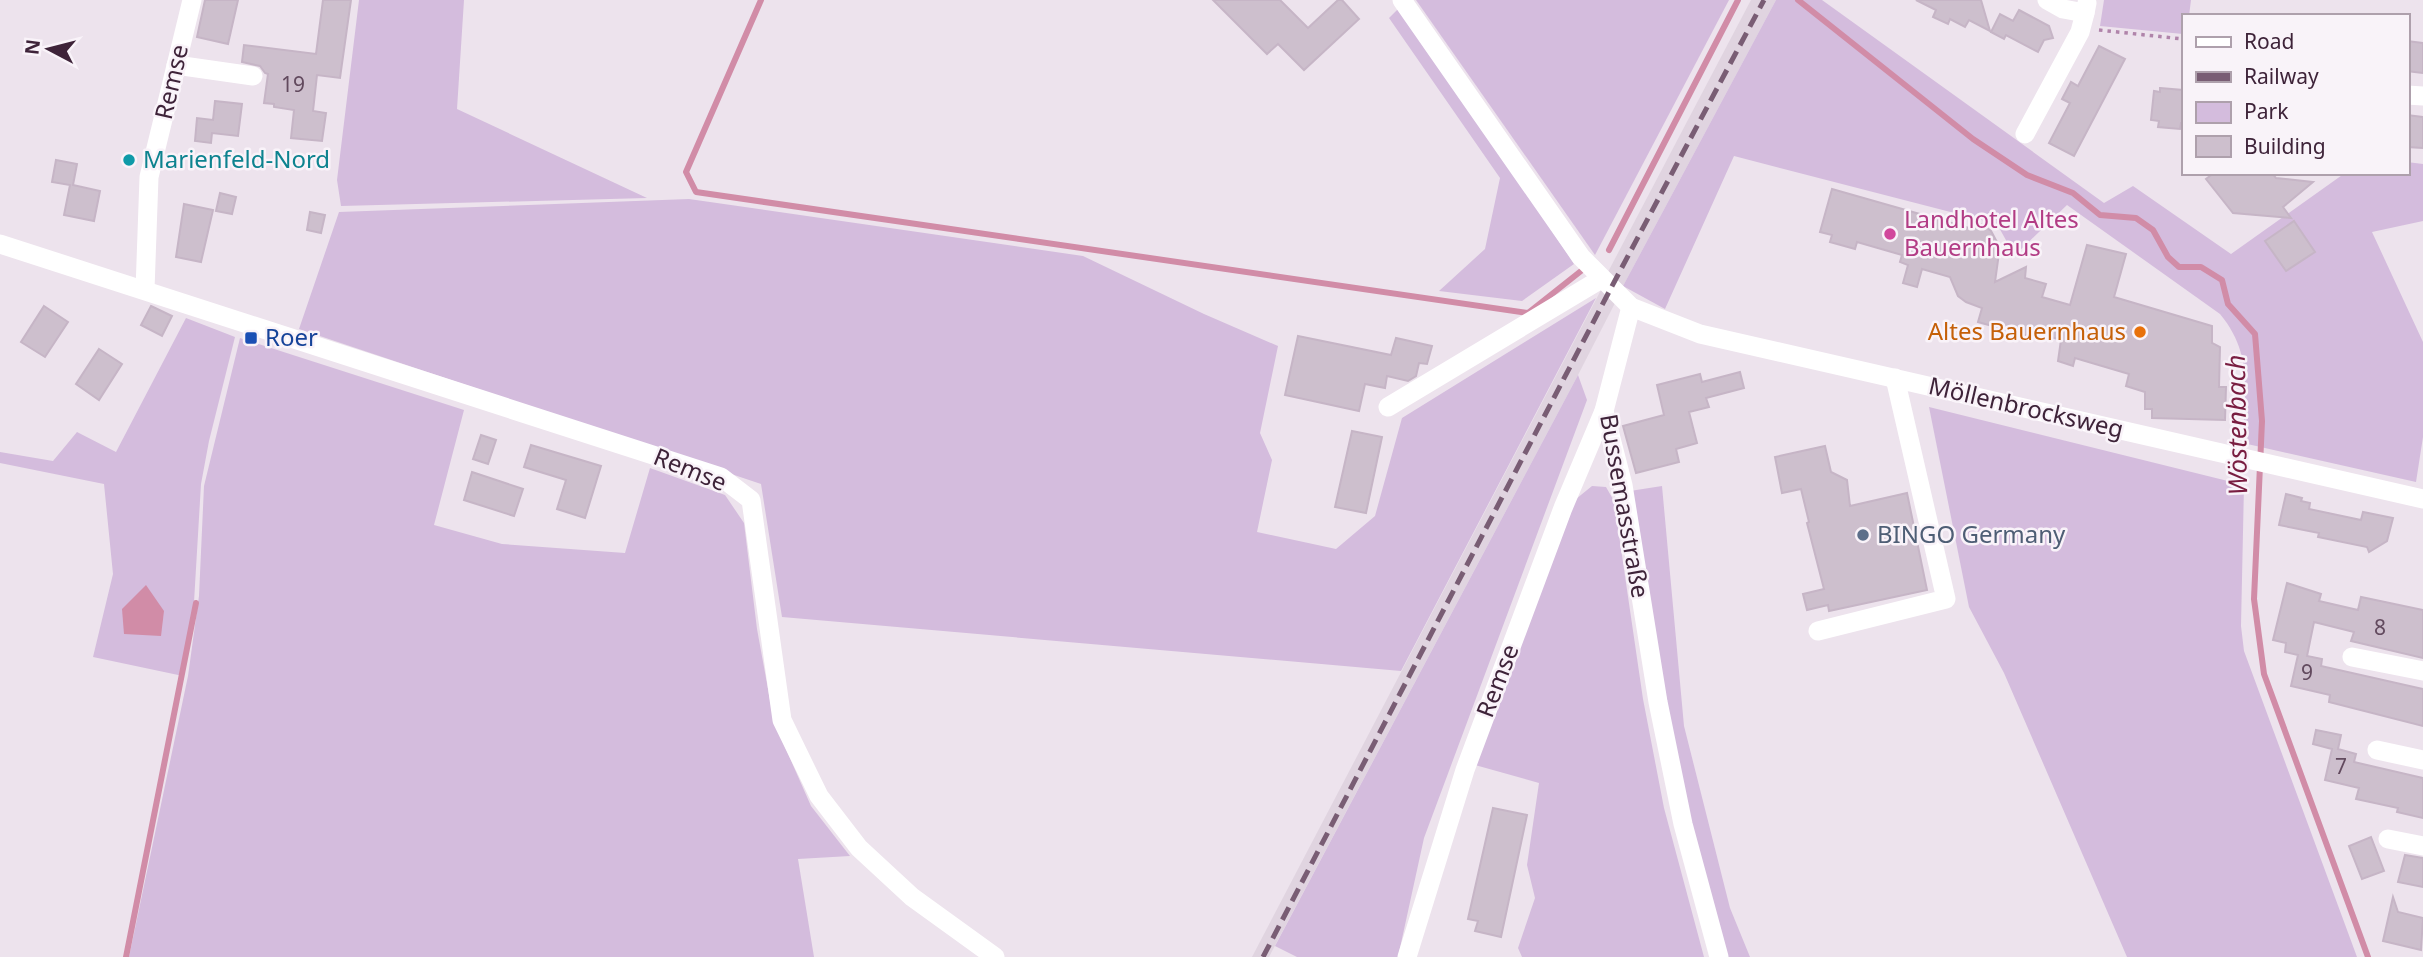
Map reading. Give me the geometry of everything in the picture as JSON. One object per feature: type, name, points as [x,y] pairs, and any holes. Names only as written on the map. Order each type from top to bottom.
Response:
[{"type":"street","name":"Remse","points":[[145,290],[149,177],[192,0]]},
{"type":"street","points":[[1402,0],[1581,257],[1631,307]]},
{"type":"street","points":[[2025,134],[2080,32],[2086,6],[2063,9],[2047,0]]},
{"type":"street","points":[[176,65],[253,76]]},
{"type":"street","name":"Remse","points":[[0,244],[721,477],[751,500],[782,720],[819,796],[859,848],[912,897],[995,957]]},
{"type":"street","points":[[1388,407],[1601,279]]},
{"type":"street","name":"Möllenbrocksweg","points":[[1631,307],[1700,334],[2423,499]]},
{"type":"street","name":"Bussemasstraße","points":[[1631,307],[1604,411],[1623,485],[1658,702],[1683,824],[1719,957]]},
{"type":"street","points":[[1818,631],[1946,599],[1895,378]]},
{"type":"street","name":"Remse","points":[[1407,957],[1465,770],[1563,508],[1604,411]]},
{"type":"street","points":[[2352,657],[2423,671]]},
{"type":"street","points":[[2377,750],[2423,760]]},
{"type":"street","points":[[2388,839],[2423,846]]},
{"type":"path","points":[[2086,6],[2097,30],[2182,39]]},
{"type":"shaded area","points":[[1751,0],[1776,0],[1623,286],[1608,272]]},
{"type":"shaded area","points":[[1601,290],[1615,303],[1578,375],[1269,957],[1252,957]]},
{"type":"shaded area","points":[[146,585],[164,611],[161,636],[124,634],[122,609]]},
{"type":"green space","points":[[359,0],[464,0],[457,109],[647,198],[341,206],[337,180]]},
{"type":"green space","points":[[1416,0],[1729,0],[1595,255]]},
{"type":"green space","points":[[1776,0],[1822,0],[2104,203],[2133,186],[2231,254],[2342,175],[2409,175],[2409,162],[2423,164],[2423,221],[2372,232],[2423,342],[2423,437],[2416,482],[2243,443],[2245,375],[2238,344],[2220,314],[2067,205],[2011,259],[2007,242],[1997,224],[1734,156],[1665,309],[1623,286]]},
{"type":"green space","points":[[2104,0],[2191,0],[2189,14],[2182,14],[2182,34],[2100,26]]},
{"type":"green space","points":[[1402,5],[1574,264],[1522,301],[1439,291],[1485,249],[1500,178],[1389,18]]},
{"type":"green space","points":[[689,199],[1083,256],[1278,346],[1260,433],[1272,460],[1257,532],[1336,549],[1375,516],[1402,418],[1596,298],[1401,671],[782,617],[761,484],[299,329],[339,212]]},
{"type":"green space","points":[[186,318],[235,337],[201,484],[194,602],[183,676],[93,657],[113,574],[104,484],[0,463],[0,452],[53,461],[77,432],[116,452]]},
{"type":"green space","points":[[240,338],[464,410],[434,525],[502,544],[625,553],[650,468],[725,495],[744,523],[757,629],[774,722],[811,806],[850,856],[798,859],[814,957],[129,957],[188,676],[199,596],[204,486]]},
{"type":"green space","points":[[1578,375],[1587,400],[1424,838],[1398,957],[1297,957],[1275,946]]},
{"type":"green space","points":[[1929,407],[2244,485],[2241,626],[2244,651],[2357,957],[2127,957],[2004,673],[1969,607]]},
{"type":"green space","points":[[1592,486],[1606,487],[1614,501],[1643,699],[1664,808],[1704,957],[1522,957],[1518,948],[1535,898],[1527,865],[1539,783],[1475,765],[1576,499]]},
{"type":"green space","points":[[1662,486],[1684,726],[1730,908],[1750,957],[1726,957],[1681,781],[1630,491]]},
{"type":"building","points":[[205,0],[238,0],[228,44],[197,37]]},
{"type":"building","points":[[323,0],[351,0],[340,78],[317,75],[313,111],[326,113],[322,141],[291,138],[294,110],[264,103],[268,74],[260,66],[242,62],[244,45],[316,54]]},
{"type":"building","points":[[1213,0],[1280,0],[1308,28],[1338,0],[1342,0],[1359,19],[1304,70],[1278,44],[1267,54]]},
{"type":"building","points":[[1916,0],[1981,0],[1990,31],[1969,20],[1965,27],[1950,19],[1948,24],[1933,17],[1936,10]]},
{"type":"building","points":[[2019,10],[2049,26],[2053,38],[2044,40],[2038,52],[2006,35],[2004,39],[1991,32],[2000,14],[2013,21]]},
{"type":"building","points":[[2409,41],[2423,43],[2423,73],[2409,71]]},
{"type":"building","points":[[2099,46],[2125,59],[2074,156],[2049,143],[2070,103],[2062,99],[2071,82],[2078,86]]},
{"type":"building","points":[[2160,88],[2182,90],[2180,129],[2158,127],[2159,121],[2151,120],[2154,91],[2160,92]]},
{"type":"building","points":[[215,101],[242,104],[238,136],[212,133],[211,143],[195,141],[197,118],[213,120]]},
{"type":"building","points":[[2409,115],[2423,117],[2423,148],[2409,147]]},
{"type":"building","points":[[56,160],[77,164],[73,185],[100,191],[94,221],[64,215],[70,185],[52,182]]},
{"type":"building","points":[[2211,175],[2274,175],[2276,178],[2313,182],[2283,207],[2291,218],[2233,213],[2206,179]]},
{"type":"building","points":[[1832,189],[1969,228],[1971,221],[1983,225],[1991,231],[1997,242],[1999,253],[1995,282],[2026,267],[2025,278],[2046,284],[2042,297],[2070,305],[2087,245],[2126,254],[2114,297],[2212,326],[2212,343],[2220,347],[2219,387],[2226,387],[2225,420],[2152,418],[2152,409],[2145,409],[2145,392],[2126,386],[2129,374],[2075,358],[2073,366],[2058,361],[2061,340],[2034,332],[2032,337],[1978,322],[1982,308],[1958,296],[1950,277],[1922,269],[1917,287],[1903,283],[1908,265],[1900,262],[1902,255],[1857,242],[1855,249],[1830,242],[1832,235],[1820,232]]},
{"type":"building","points":[[220,193],[236,197],[232,214],[216,211]]},
{"type":"building","points":[[184,204],[213,210],[201,262],[176,257]]},
{"type":"building","points":[[310,212],[325,215],[321,233],[307,230]]},
{"type":"building","points":[[2294,221],[2315,252],[2286,271],[2265,241]]},
{"type":"building","points":[[44,306],[68,322],[45,357],[21,342]]},
{"type":"building","points":[[151,306],[172,316],[162,336],[141,325]]},
{"type":"building","points":[[1298,336],[1391,355],[1396,338],[1432,346],[1427,364],[1419,363],[1416,376],[1408,381],[1387,376],[1385,388],[1365,384],[1359,411],[1285,395]]},
{"type":"building","points":[[99,349],[122,364],[99,400],[76,384]]},
{"type":"building","points":[[1740,372],[1744,388],[1706,398],[1709,407],[1689,412],[1697,443],[1676,449],[1679,462],[1636,473],[1623,426],[1664,415],[1657,385],[1700,374],[1702,382]]},
{"type":"building","points":[[1352,431],[1382,437],[1366,513],[1335,507]]},
{"type":"building","points":[[481,435],[496,440],[488,464],[473,459]]},
{"type":"building","points":[[531,445],[601,466],[585,518],[557,509],[566,480],[524,467]]},
{"type":"building","points":[[1825,446],[1831,472],[1847,480],[1850,506],[1907,493],[1927,590],[1829,611],[1828,605],[1807,610],[1803,594],[1824,589],[1801,489],[1782,493],[1775,457]]},
{"type":"building","points":[[472,472],[523,489],[514,516],[464,500]]},
{"type":"building","points":[[2286,494],[2310,503],[2309,509],[2361,520],[2363,512],[2393,518],[2387,541],[2369,552],[2367,547],[2318,537],[2319,533],[2279,525]]},
{"type":"building","points":[[2287,583],[2321,594],[2319,601],[2358,610],[2361,597],[2423,610],[2423,658],[2351,641],[2354,632],[2314,622],[2307,656],[2322,659],[2321,666],[2423,689],[2423,726],[2329,702],[2330,695],[2291,686],[2298,655],[2285,652],[2286,643],[2273,640]]},
{"type":"building","points":[[2316,730],[2341,735],[2338,749],[2356,754],[2354,762],[2423,778],[2423,818],[2397,812],[2398,808],[2356,799],[2359,788],[2325,780],[2332,749],[2313,744]]},
{"type":"building","points":[[1493,808],[1527,815],[1501,937],[1475,931],[1478,921],[1468,919]]},
{"type":"building","points":[[2371,837],[2384,871],[2362,879],[2349,846]]},
{"type":"building","points":[[2405,855],[2423,858],[2423,887],[2398,882]]},
{"type":"building","points":[[2393,897],[2398,912],[2423,918],[2421,950],[2383,941]]},
{"type":"waterway","points":[[761,0],[686,172],[696,192],[1528,313],[1581,271]]},
{"type":"waterway","points":[[1609,250],[1738,0]]},
{"type":"waterway","name":"Wöstenbach","points":[[1798,0],[1973,139],[2027,175],[2073,193],[2100,215],[2136,218],[2153,230],[2168,257],[2179,267],[2201,267],[2222,280],[2228,304],[2255,334],[2262,421],[2254,599],[2264,674],[2368,957]]},
{"type":"waterway","points":[[126,957],[196,603]]},
{"type":"railway","points":[[1263,957],[1764,0]]},
{"type":"place","name":"Marienfeld-Nord","points":[[129,160]]},
{"type":"place","name":"Landhotel Altes Bauernhaus","points":[[1890,234]]},
{"type":"place","name":"Altes Bauernhaus","points":[[2140,332]]},
{"type":"place","name":"Roer","points":[[251,338]]},
{"type":"place","name":"BINGO Germany","points":[[1863,535]]}]
